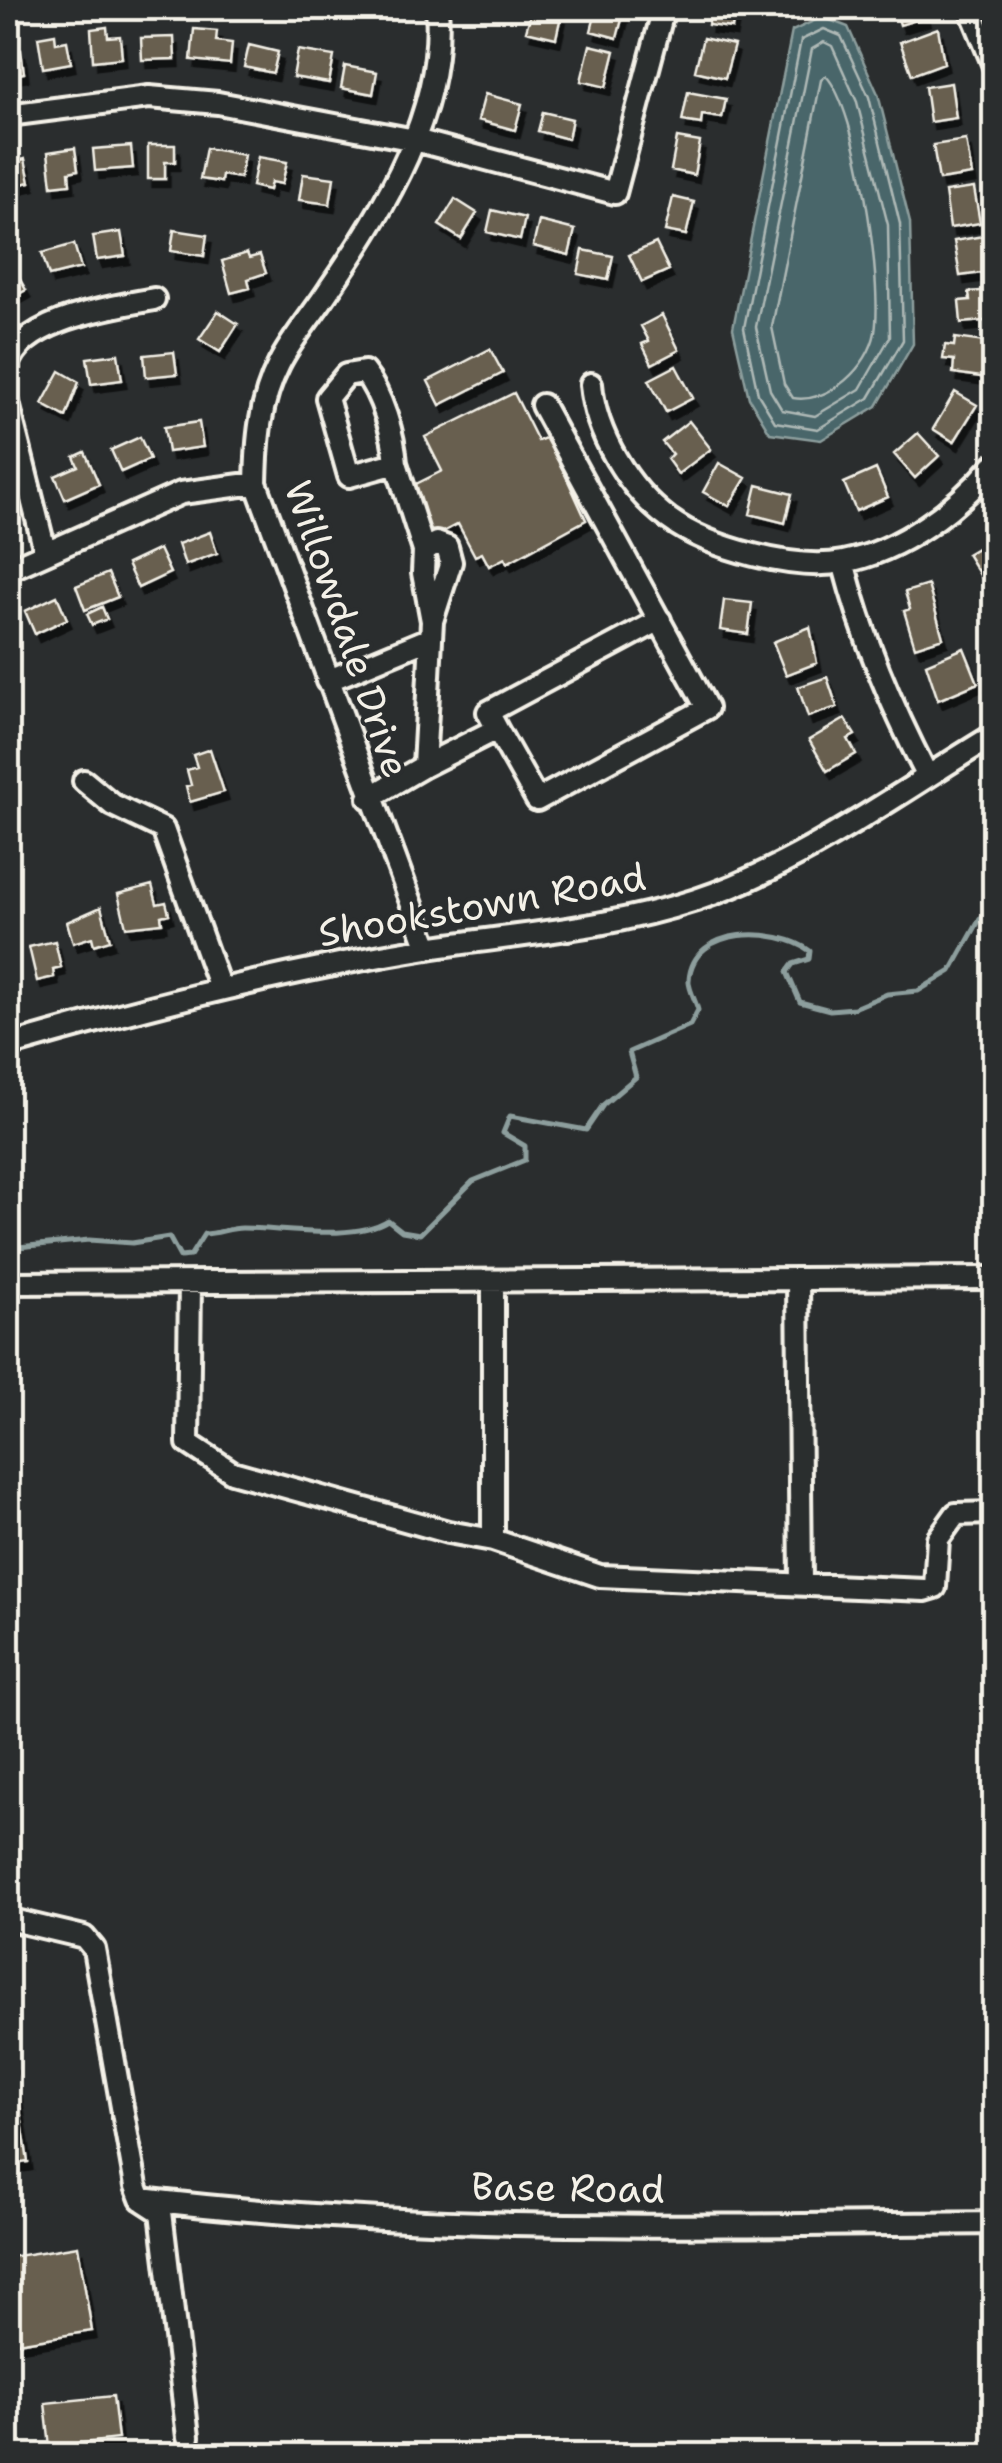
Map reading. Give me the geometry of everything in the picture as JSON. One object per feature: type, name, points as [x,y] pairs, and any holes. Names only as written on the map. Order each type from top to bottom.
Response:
[{"type":"street","name":"Willowdale Drive","points":[[428,948],[256,484],[258,420],[279,364],[370,230],[415,140],[434,73],[437,8]]},
{"type":"street","points":[[8,115],[149,97],[218,103],[415,140],[615,193],[664,8]]},
{"type":"street","points":[[970,8],[994,66]]},
{"type":"street","points":[[8,367],[30,337],[60,322],[154,299]]},
{"type":"street","points":[[396,463],[349,476],[327,398],[346,375],[364,372],[372,382],[424,551],[436,544],[450,553],[432,629],[424,766]]},
{"type":"street","points":[[591,384],[594,410],[604,435],[637,487],[670,520],[744,552],[794,564],[843,562],[904,540],[932,522],[994,467]]},
{"type":"street","points":[[8,403],[45,552]]},
{"type":"street","points":[[542,405],[660,620],[707,708],[537,800],[488,712],[660,620]]},
{"type":"street","points":[[8,570],[181,493],[256,484]]},
{"type":"street","points":[[843,562],[869,654],[927,775]]},
{"type":"street","points":[[326,680],[432,629]]},
{"type":"street","points":[[370,798],[497,729]]},
{"type":"street","name":"Shookstown Road","points":[[8,1046],[220,988],[428,948],[611,925],[700,899],[771,868],[994,734]]},
{"type":"street","points":[[84,781],[113,805],[163,829],[220,988]]},
{"type":"street","points":[[8,1283],[994,1278]]},
{"type":"street","points":[[798,1279],[801,1583]]},
{"type":"street","points":[[493,1282],[493,1540]]},
{"type":"street","points":[[190,1283],[188,1443],[232,1472],[448,1532],[493,1540],[600,1576],[935,1587],[938,1539],[956,1514],[994,1513]]},
{"type":"street","points":[[8,1919],[84,1937],[94,1948],[142,2200],[161,2212],[188,2437]]},
{"type":"street","name":"Base Road","points":[[142,2200],[232,2210],[607,2227],[994,2223]]},
{"type":"water","points":[[822,17],[848,27],[878,94],[910,223],[913,344],[877,406],[821,440],[770,433],[749,398],[733,328],[792,31]]},
{"type":"building","points":[[597,8],[625,8],[617,38],[591,31]]},
{"type":"building","points":[[710,8],[746,8],[735,9],[732,28],[708,25]]},
{"type":"building","points":[[895,8],[924,8],[926,17],[900,25]]},
{"type":"building","points":[[532,9],[561,16],[556,38],[526,31]]},
{"type":"building","points":[[107,27],[108,37],[120,36],[122,58],[93,61],[91,29]]},
{"type":"building","points":[[938,28],[944,63],[912,75],[900,42]]},
{"type":"building","points":[[194,29],[217,31],[216,41],[232,43],[230,64],[191,60]]},
{"type":"building","points":[[55,34],[56,43],[67,41],[71,63],[43,68],[38,37]]},
{"type":"building","points":[[174,37],[175,59],[142,60],[141,38]]},
{"type":"building","points":[[703,38],[734,45],[725,78],[695,71]]},
{"type":"building","points":[[249,45],[278,52],[273,73],[244,67]]},
{"type":"building","points":[[590,45],[615,51],[606,87],[581,81]]},
{"type":"building","points":[[21,50],[24,73],[8,76],[8,52]]},
{"type":"building","points":[[298,50],[334,56],[329,83],[293,77]]},
{"type":"building","points":[[345,66],[377,72],[373,94],[341,88]]},
{"type":"building","points":[[951,83],[956,118],[930,122],[925,87]]},
{"type":"building","points":[[688,92],[726,99],[722,118],[702,115],[701,124],[682,121]]},
{"type":"building","points":[[485,94],[522,104],[515,130],[478,120]]},
{"type":"building","points":[[543,112],[572,119],[568,139],[538,131]]},
{"type":"building","points":[[677,138],[700,142],[694,175],[671,170]]},
{"type":"building","points":[[966,140],[972,175],[939,180],[933,145]]},
{"type":"building","points":[[148,145],[175,145],[175,162],[165,162],[165,179],[148,179]]},
{"type":"building","points":[[131,146],[133,168],[95,171],[93,149]]},
{"type":"building","points":[[75,148],[78,170],[69,172],[70,184],[52,186],[48,152]]},
{"type":"building","points":[[206,148],[244,155],[240,178],[222,175],[221,182],[200,179]]},
{"type":"building","points":[[258,157],[287,162],[282,184],[271,182],[269,190],[252,186]]},
{"type":"building","points":[[25,159],[30,182],[8,187],[8,163]]},
{"type":"building","points":[[303,174],[334,178],[330,204],[299,200]]},
{"type":"building","points":[[974,188],[980,223],[950,228],[945,192]]},
{"type":"building","points":[[673,197],[694,202],[686,235],[665,231]]},
{"type":"building","points":[[455,199],[477,213],[461,239],[439,225]]},
{"type":"building","points":[[492,210],[525,218],[520,240],[487,232]]},
{"type":"building","points":[[539,221],[575,230],[569,255],[533,246]]},
{"type":"building","points":[[174,230],[207,235],[204,256],[171,251]]},
{"type":"building","points":[[121,232],[125,256],[97,260],[93,236]]},
{"type":"building","points":[[983,236],[989,272],[960,276],[954,241]]},
{"type":"building","points":[[656,243],[669,270],[642,282],[629,255]]},
{"type":"building","points":[[74,244],[81,268],[49,276],[42,253]]},
{"type":"building","points":[[583,250],[613,256],[608,280],[578,274]]},
{"type":"building","points":[[247,253],[249,258],[260,255],[266,273],[248,279],[250,288],[231,293],[222,261]]},
{"type":"building","points":[[8,264],[26,290],[8,300]]},
{"type":"building","points":[[992,290],[994,320],[961,323],[959,301],[970,300],[969,292]]},
{"type":"building","points":[[218,311],[238,324],[220,352],[199,339]]},
{"type":"building","points":[[662,315],[679,350],[652,364],[642,344],[649,341],[641,326]]},
{"type":"building","points":[[955,338],[993,343],[988,378],[953,373],[954,360],[943,359],[945,345],[954,346]]},
{"type":"building","points":[[490,349],[503,373],[440,405],[428,381]]},
{"type":"building","points":[[174,352],[177,374],[146,377],[144,355]]},
{"type":"building","points":[[118,354],[122,380],[91,384],[87,358]]},
{"type":"building","points":[[676,366],[693,398],[666,412],[649,380]]},
{"type":"building","points":[[60,371],[79,382],[66,417],[42,404]]},
{"type":"building","points":[[955,392],[977,405],[954,442],[933,429]]},
{"type":"building","points":[[514,393],[538,441],[548,437],[586,520],[507,563],[505,558],[489,566],[482,553],[475,556],[458,524],[433,537],[408,488],[442,471],[425,437]]},
{"type":"building","points":[[689,421],[711,449],[678,474],[667,459],[672,454],[662,442]]},
{"type":"building","points":[[199,422],[203,447],[168,452],[164,427]]},
{"type":"building","points":[[918,433],[939,456],[915,478],[894,454]]},
{"type":"building","points":[[140,437],[150,459],[121,472],[111,450]]},
{"type":"building","points":[[85,452],[99,484],[65,499],[55,476],[78,466],[74,457]]},
{"type":"building","points":[[719,463],[746,478],[729,506],[703,492]]},
{"type":"building","points":[[876,469],[888,497],[856,511],[844,483]]},
{"type":"building","points":[[757,485],[792,494],[785,523],[750,514]]},
{"type":"building","points":[[210,532],[217,553],[185,565],[178,544]]},
{"type":"building","points":[[994,538],[994,578],[985,583],[967,554]]},
{"type":"building","points":[[159,549],[170,573],[138,588],[127,564]]},
{"type":"building","points":[[108,573],[118,597],[85,610],[76,586]]},
{"type":"building","points":[[928,585],[943,638],[915,647],[904,611],[910,609],[905,592]]},
{"type":"building","points":[[57,596],[67,619],[35,634],[25,611]]},
{"type":"building","points":[[724,600],[752,603],[748,634],[720,630]]},
{"type":"building","points":[[102,607],[107,619],[92,625],[87,614]]},
{"type":"building","points":[[810,627],[817,663],[786,675],[773,642]]},
{"type":"building","points":[[964,648],[978,683],[938,700],[926,664]]},
{"type":"building","points":[[827,677],[837,707],[808,717],[798,687]]},
{"type":"building","points":[[845,719],[855,735],[848,739],[856,754],[827,771],[809,740]]},
{"type":"building","points":[[210,749],[224,792],[190,802],[187,770],[197,767],[193,755]]},
{"type":"building","points":[[152,885],[157,904],[166,902],[169,914],[161,916],[162,923],[126,927],[118,894]]},
{"type":"building","points":[[101,907],[110,940],[94,945],[92,937],[73,943],[67,922]]},
{"type":"building","points":[[55,941],[61,967],[53,969],[54,977],[37,981],[29,947]]},
{"type":"building","points":[[8,2063],[13,2063],[28,2162],[8,2165]]},
{"type":"building","points":[[78,2246],[92,2331],[17,2343],[11,2306],[8,2307],[10,2257]]},
{"type":"building","points":[[113,2396],[118,2439],[50,2447],[45,2403]]},
{"type":"waterway","points":[[8,1248],[89,1240],[132,1243],[169,1237],[180,1257],[190,1256],[204,1234],[242,1228],[356,1231],[388,1220],[402,1231],[420,1234],[473,1181],[525,1160],[525,1146],[503,1133],[510,1116],[586,1130],[603,1105],[636,1077],[629,1052],[690,1025],[698,1010],[689,980],[694,962],[705,948],[739,936],[759,935],[796,943],[810,951],[809,959],[793,964],[787,972],[800,1002],[830,1010],[854,1008],[887,994],[918,991],[951,971],[980,919],[994,914]]}]
